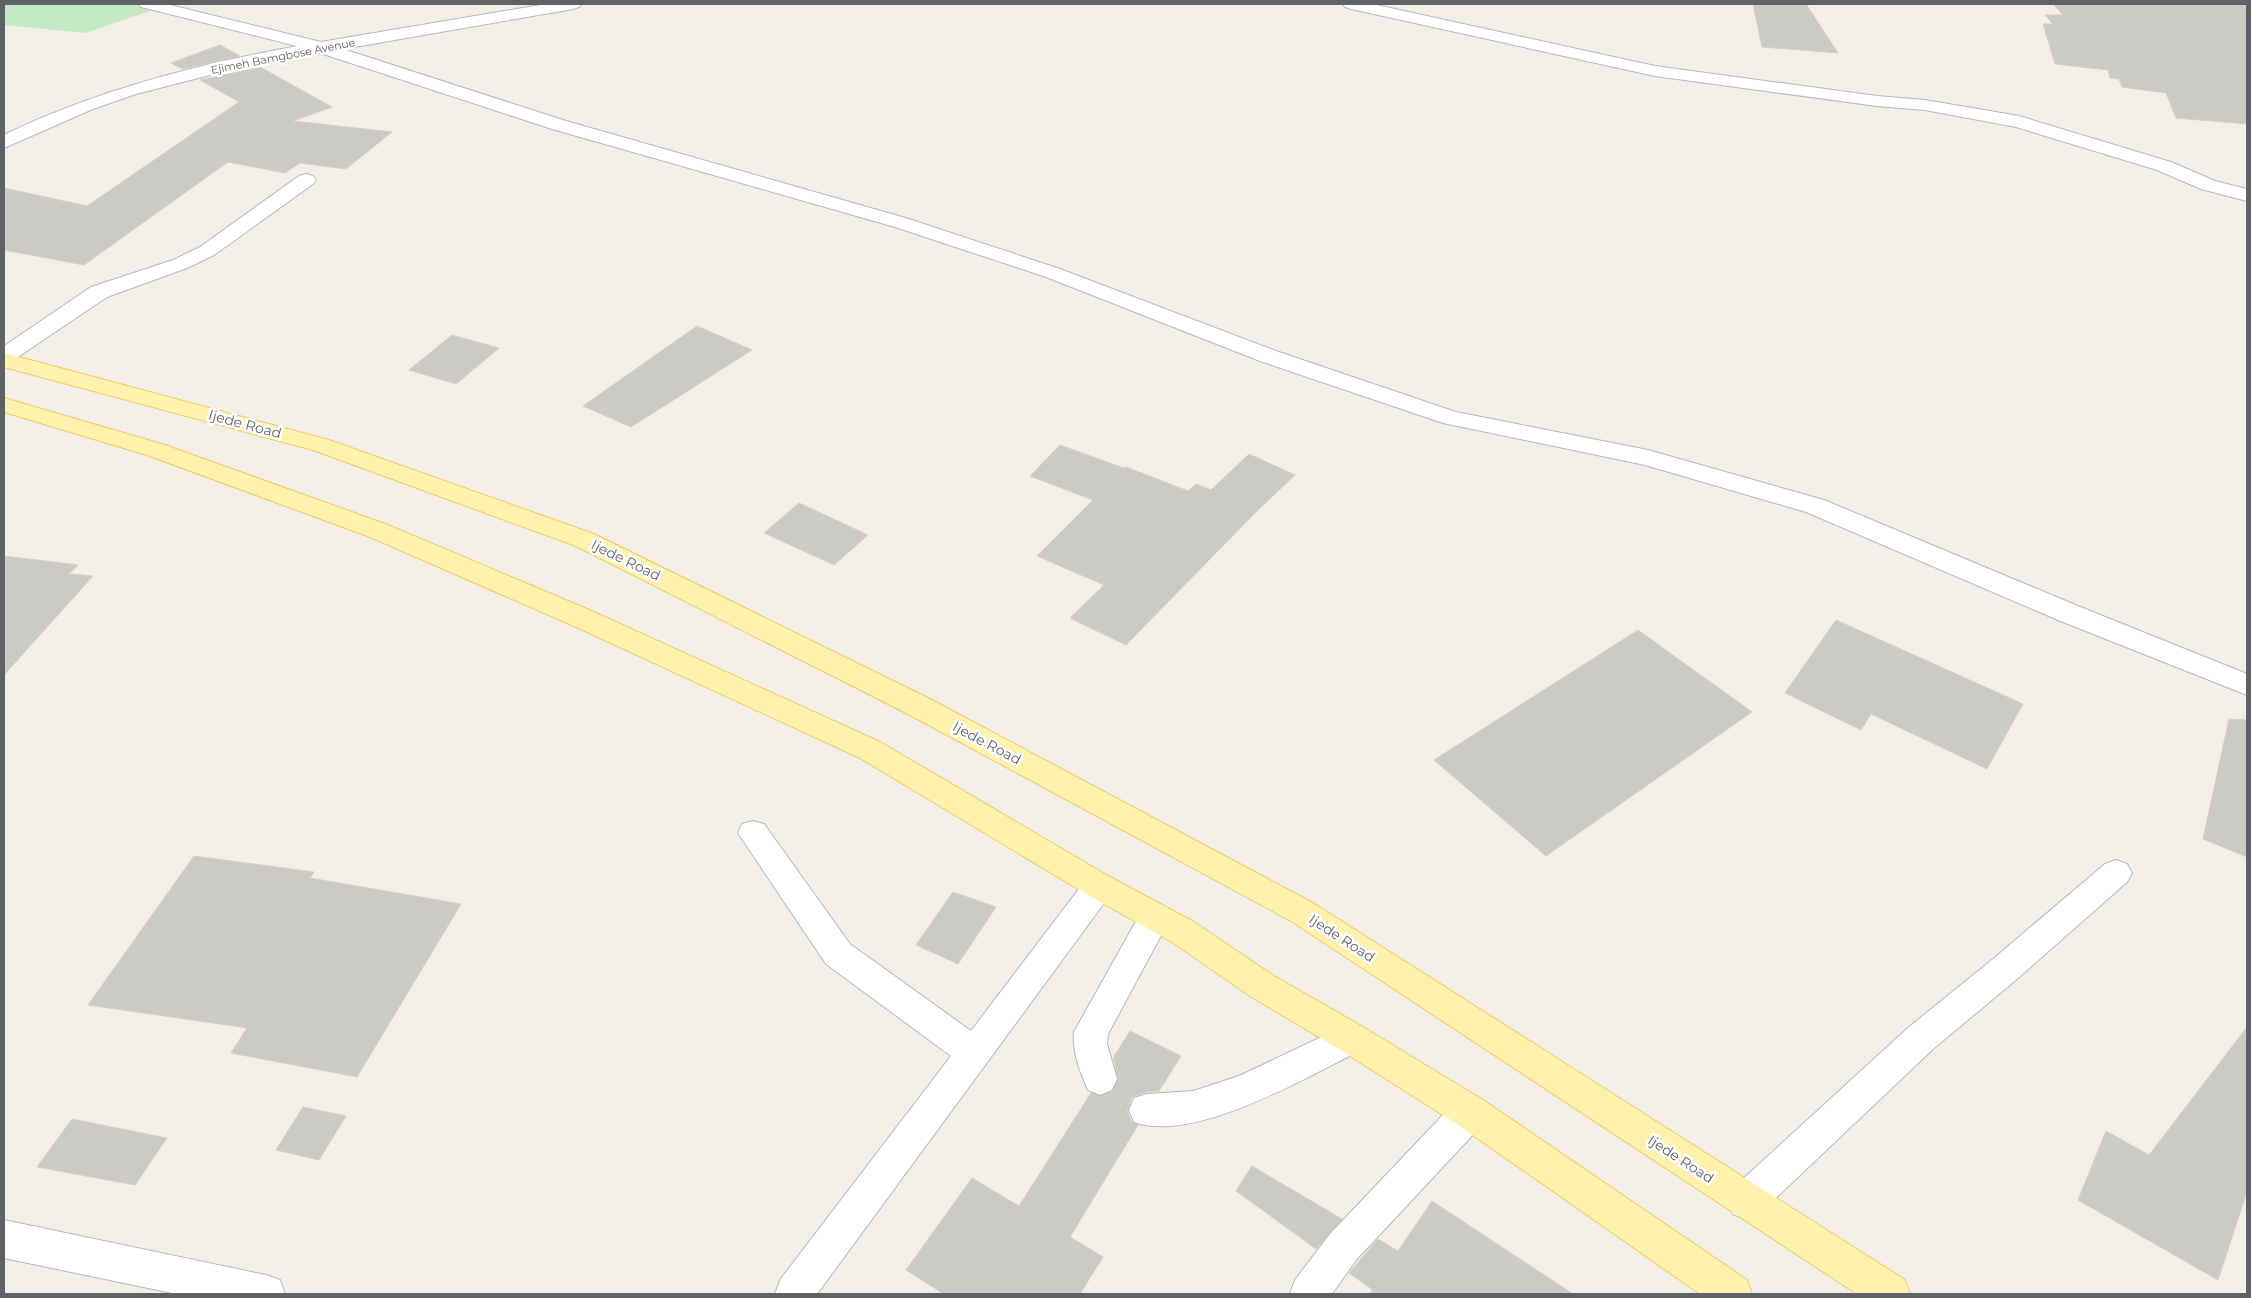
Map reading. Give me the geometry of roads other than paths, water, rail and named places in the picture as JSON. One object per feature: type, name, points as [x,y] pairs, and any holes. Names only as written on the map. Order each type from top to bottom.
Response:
[{"type":"main road","name":"Ijede Road","points":[[4,360],[321,445],[585,540],[920,707],[1302,912],[1891,1294]]},
{"type":"main road","points":[[4,405],[156,450],[379,531],[584,619],[870,750],[1099,886],[1184,932],[1262,986],[1351,1038],[1470,1112],[1734,1294]]},
{"type":"street","points":[[147,4],[320,48],[558,125],[911,226],[1053,272],[1268,356],[1452,418],[1648,458],[1815,506],[2068,613],[2247,685]]},
{"type":"street","name":"Ejimeh Bamgbose Avenue","points":[[4,142],[65,113],[128,91],[208,70],[320,48],[573,4]]},
{"type":"street","points":[[1351,4],[1655,70],[1877,101],[1925,105],[2019,122],[2164,166],[2208,186],[2247,195]]},
{"type":"street","points":[[4,356],[98,292],[180,264],[207,250],[306,180]]},
{"type":"street","points":[[753,833],[838,954],[974,1053]]},
{"type":"street","points":[[1746,1201],[1921,1038],[2006,969],[2116,873]]},
{"type":"street","points":[[794,1294],[1099,886]]},
{"type":"street","points":[[1100,1079],[1090,1044],[1092,1032],[1154,917]]},
{"type":"street","points":[[1147,1110],[1193,1107],[1247,1090],[1351,1038]]},
{"type":"street","points":[[1309,1294],[1343,1247],[1470,1112]]},
{"type":"street","points":[[4,1240],[266,1294]]},
{"type":"tunnel","points":[[1100,1079],[1147,1110]]}]
